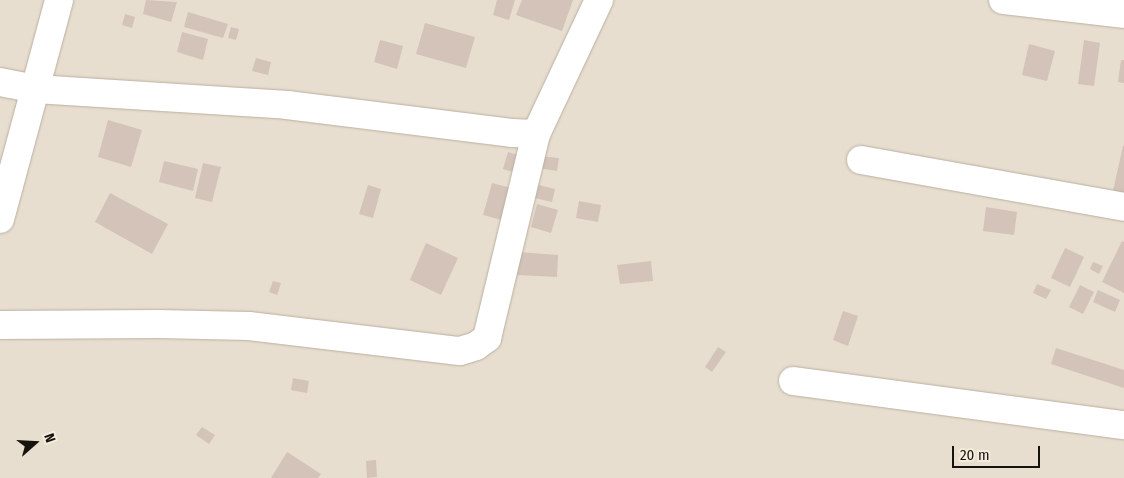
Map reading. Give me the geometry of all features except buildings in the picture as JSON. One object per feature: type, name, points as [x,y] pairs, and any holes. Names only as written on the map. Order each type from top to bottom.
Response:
[{"type":"street","points":[[0,219],[59,0]]},
{"type":"street","points":[[0,325],[158,324],[249,326],[460,351],[476,346],[488,338],[536,134],[599,0]]},
{"type":"street","points":[[1003,0],[1124,14]]},
{"type":"street","points":[[0,82],[35,89],[287,104],[512,133],[536,134]]},
{"type":"street","points":[[861,160],[1124,207]]},
{"type":"street","points":[[793,381],[1124,425]]}]
